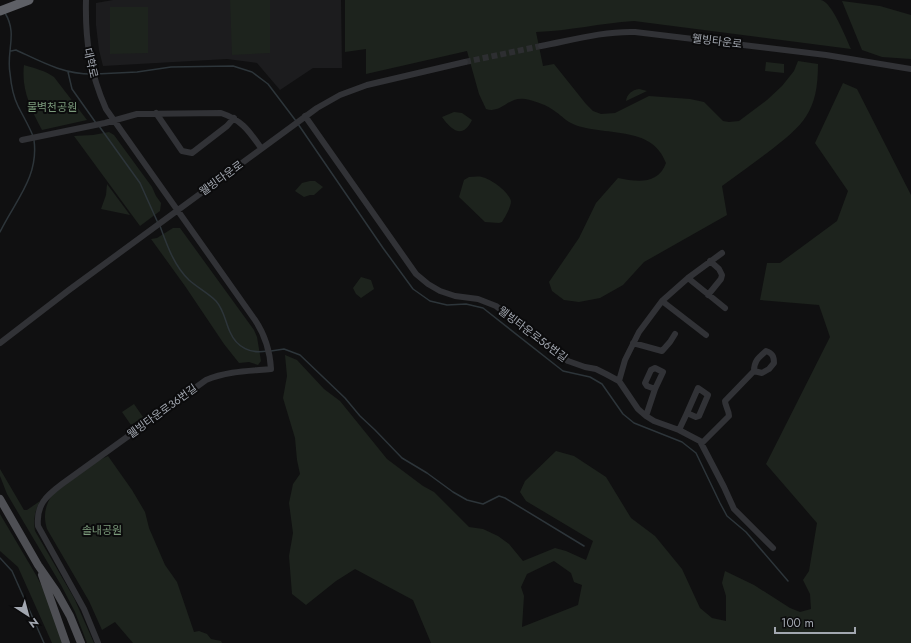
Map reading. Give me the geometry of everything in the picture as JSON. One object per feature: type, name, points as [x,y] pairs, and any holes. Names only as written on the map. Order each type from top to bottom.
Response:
[{"type":"highway","points":[[0,11],[29,0]]},
{"type":"main road","points":[[0,498],[38,565],[56,591],[70,616],[81,643]]},
{"type":"main road","points":[[38,565],[57,613],[66,643]]},
{"type":"street","name":"대학로","points":[[86,0],[86,35],[91,68],[106,109],[177,210]]},
{"type":"street","name":"웰빙타운로","points":[[542,46],[616,32],[635,32],[826,55],[911,69]]},
{"type":"street","name":"웰빙타운로","points":[[3,341],[168,216],[302,118],[323,105],[353,89],[367,84],[466,62]]},
{"type":"street","points":[[156,113],[182,151],[188,153],[192,153],[221,131],[234,118]]},
{"type":"street","points":[[22,140],[105,124],[137,114],[221,113],[234,118],[247,129],[261,148]]},
{"type":"street","name":"웰빙타운로56번길","points":[[302,118],[416,274],[428,284],[440,291],[455,296],[478,299],[496,306],[568,361],[596,369],[619,381],[638,409],[646,416],[654,421],[679,430],[702,443]]},
{"type":"street","name":"웰빙타운로36번길","points":[[98,643],[84,608],[38,526],[38,513],[43,501],[48,494],[206,380],[214,376],[230,372],[271,369],[267,344],[262,330],[177,210]]},
{"type":"street","points":[[619,381],[625,360],[633,343],[639,332],[662,301],[688,278],[722,253]]},
{"type":"street","points":[[708,295],[721,279],[722,274],[719,269],[710,262]]},
{"type":"street","points":[[688,278],[725,308]]},
{"type":"street","points":[[662,301],[706,335]]},
{"type":"street","points":[[633,343],[662,351],[675,334]]},
{"type":"street","points":[[754,371],[725,401],[729,416],[702,443],[734,508],[773,548]]},
{"type":"street","points":[[679,430],[698,388],[708,395],[699,416],[696,417],[687,413]]},
{"type":"street","points":[[646,416],[655,390]]},
{"type":"shaded area","points":[[113,0],[341,0],[342,68],[313,68],[280,90],[257,63],[227,59],[103,66],[99,50],[96,25],[96,3]]},
{"type":"green space","points":[[230,0],[270,0],[270,53],[232,55]]},
{"type":"green space","points":[[345,0],[821,0],[830,7],[834,13],[851,49],[634,21],[536,32],[543,66],[554,64],[586,104],[593,111],[601,114],[615,113],[649,96],[690,99],[704,102],[723,121],[739,121],[767,100],[782,86],[794,71],[798,61],[818,64],[815,94],[812,106],[799,125],[780,143],[722,186],[727,215],[644,262],[623,285],[600,298],[579,302],[564,300],[552,291],[549,282],[579,238],[596,203],[618,178],[639,181],[658,175],[666,163],[659,151],[650,142],[638,137],[585,128],[573,124],[549,107],[525,99],[514,100],[496,109],[486,109],[479,94],[467,51],[366,74],[366,49],[345,52]]},
{"type":"green space","points":[[842,1],[880,6],[911,15],[911,59],[882,57],[862,50]]},
{"type":"green space","points":[[110,7],[148,7],[148,53],[110,54]]},
{"type":"green space","points":[[766,62],[784,64],[784,73],[765,71]]},
{"type":"green space","name":"물벽천공원","points":[[24,65],[44,71],[54,77],[87,120],[42,130],[25,91],[23,74]]},
{"type":"green space","points":[[843,83],[857,89],[911,195],[911,643],[431,643],[413,600],[355,569],[336,581],[306,605],[292,594],[289,556],[293,533],[289,503],[293,484],[300,474],[295,438],[283,398],[287,376],[285,355],[297,360],[324,389],[340,401],[387,459],[423,486],[434,492],[469,527],[483,529],[498,536],[509,544],[523,561],[555,548],[586,560],[593,541],[526,501],[520,492],[525,481],[556,451],[574,456],[606,477],[631,518],[655,536],[682,569],[700,608],[712,618],[726,621],[726,596],[722,583],[725,571],[754,585],[790,608],[800,612],[811,609],[810,594],[803,580],[809,571],[817,523],[766,464],[830,337],[819,305],[760,300],[767,263],[780,263],[837,221],[848,191],[815,143]],"holes":[[[554,561],[571,573],[574,582],[582,585],[578,605],[522,627],[524,596],[521,587],[527,574]]]},
{"type":"green space","points":[[639,89],[647,91],[626,101],[627,96],[630,93]]},
{"type":"green space","points":[[454,112],[462,113],[472,120],[465,130],[457,131],[442,117]]},
{"type":"green space","points":[[109,132],[114,135],[152,187],[161,203],[160,211],[140,226],[74,136]]},
{"type":"green space","points":[[469,177],[486,178],[499,186],[510,197],[511,203],[502,222],[485,222],[459,197],[464,180]]},
{"type":"green space","points":[[315,181],[323,187],[314,195],[304,197],[295,191],[302,183]]},
{"type":"green space","points":[[107,184],[130,215],[101,209],[106,195]]},
{"type":"green space","points":[[173,228],[180,228],[254,330],[257,337],[261,361],[258,365],[249,362],[239,363],[224,344],[151,239],[157,238]]},
{"type":"green space","points":[[361,277],[371,280],[374,289],[361,298],[356,294],[353,288]]},
{"type":"green space","points":[[134,404],[143,417],[131,425],[122,412]]},
{"type":"green space","name":"솔내공원","points":[[108,456],[132,490],[145,512],[149,528],[165,565],[177,582],[194,632],[199,631],[207,634],[211,639],[221,641],[222,643],[133,643],[115,622],[102,630],[89,601],[47,529],[45,515],[46,507],[52,495],[97,461]]},
{"type":"green space","points":[[0,469],[24,510],[27,510],[40,501],[35,515],[35,531],[74,598],[94,643],[87,643],[75,612],[61,585],[7,494],[0,476]]},
{"type":"green space","points":[[0,514],[46,594],[63,643],[52,643],[18,567],[0,551]]},
{"type":"waterway","points":[[5,13],[11,28],[9,65],[12,90],[16,102],[33,136]]},
{"type":"waterway","points":[[11,51],[16,50],[62,70],[92,74]]},
{"type":"waterway","points":[[96,74],[137,72],[171,67],[233,66],[252,72],[268,84],[296,121]]},
{"type":"waterway","points":[[68,72],[72,89],[96,123]]},
{"type":"waterway","points":[[298,124],[413,289],[430,301],[447,305],[466,304],[483,308],[563,371],[590,377],[602,384],[623,414],[634,423],[682,442],[696,453],[727,516],[746,532],[788,581]]},
{"type":"waterway","points":[[99,126],[140,183],[158,223]]},
{"type":"waterway","points":[[0,232],[29,177],[33,166],[35,153],[34,140]]},
{"type":"waterway","points":[[160,226],[165,240],[179,268],[189,280],[219,304],[230,332],[236,342],[250,351],[267,351]]},
{"type":"waterway","points":[[271,351],[284,349],[300,355],[345,398],[360,416],[402,458],[427,473],[453,492],[467,500],[483,504],[499,496],[505,498],[584,546]]},
{"type":"waterway","points":[[0,558],[12,571],[44,643]]},
{"type":"tunnel","points":[[465,62],[541,46]]}]
